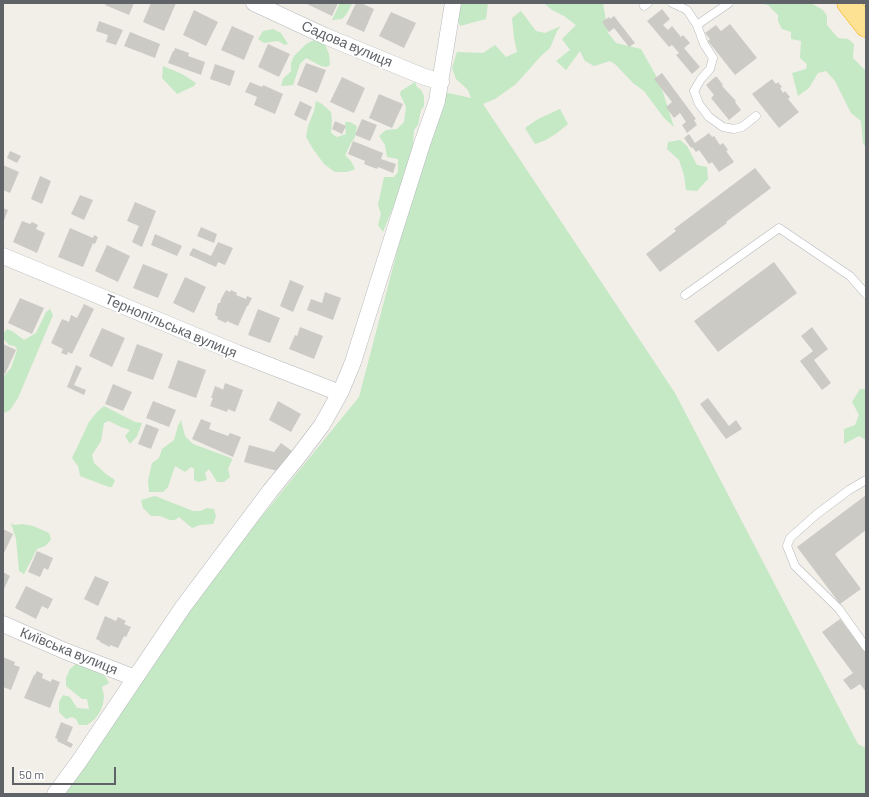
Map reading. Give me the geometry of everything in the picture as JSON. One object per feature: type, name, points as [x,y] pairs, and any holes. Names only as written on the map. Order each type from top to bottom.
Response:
[{"type":"highway","points":[[848,3],[866,26]]},
{"type":"street","name":"Садова вулиця","points":[[254,3],[346,44],[422,76],[441,82]]},
{"type":"street","points":[[55,794],[78,764],[183,607],[270,491],[322,425],[340,393],[353,362],[437,101],[453,3]]},
{"type":"street","name":"Тернопільська вулиця","points":[[3,256],[237,353],[340,393]]},
{"type":"street","name":"Київська вулиця","points":[[3,624],[65,651],[135,678]]},
{"type":"lane","points":[[672,3],[687,10],[697,25],[704,44],[713,58],[710,69],[700,79],[694,91],[699,104],[709,117],[723,127],[734,129],[742,127],[756,116]]},
{"type":"lane","points":[[697,25],[729,3]]},
{"type":"lane","points":[[685,295],[778,228],[850,276],[866,294]]},
{"type":"lane","points":[[866,480],[849,490],[817,514],[790,538],[787,546],[795,566],[839,609],[866,648]]},
{"type":"green space","points":[[340,3],[352,4],[342,19],[332,20]]},
{"type":"green space","points":[[460,3],[488,3],[486,19],[460,26],[456,16]]},
{"type":"green space","points":[[544,3],[603,3],[608,33],[616,43],[641,49],[660,83],[674,127],[664,118],[644,91],[633,83],[616,65],[610,61],[594,66],[585,61],[580,51],[566,70],[556,61],[570,50],[562,39],[576,25],[564,16],[552,10]]},
{"type":"green space","points":[[758,3],[811,3],[823,10],[827,16],[827,25],[838,38],[848,39],[854,44],[853,58],[866,71],[866,148],[863,143],[861,121],[851,113],[835,81],[826,71],[818,73],[809,88],[798,96],[792,73],[806,69],[807,64],[800,58],[801,41],[791,39],[791,32],[782,29],[778,21],[778,15],[768,5]]},
{"type":"green space","points":[[521,11],[536,31],[545,33],[561,26],[557,31],[550,48],[516,84],[495,99],[483,104],[675,393],[858,744],[866,748],[866,794],[65,794],[187,608],[359,397],[439,91],[471,98],[468,90],[456,79],[452,68],[457,52],[483,53],[495,45],[506,57],[517,52],[512,18]]},
{"type":"green space","points":[[273,29],[281,33],[288,44],[285,45],[278,41],[264,43],[258,39],[263,31]]},
{"type":"green space","points":[[316,39],[324,42],[329,54],[330,65],[326,67],[321,66],[306,58],[300,64],[293,85],[281,86],[283,79],[291,71],[291,63],[294,56],[306,44]]},
{"type":"green space","points":[[163,66],[182,74],[196,83],[194,86],[177,94],[162,78]]},
{"type":"green space","points":[[415,82],[424,96],[424,106],[421,110],[418,125],[414,130],[413,144],[415,154],[383,232],[378,225],[381,214],[378,205],[384,177],[394,177],[398,172],[398,159],[387,157],[385,145],[379,136],[386,130],[397,129],[404,122],[406,107],[400,94],[401,91]]},
{"type":"green space","points":[[316,101],[331,112],[331,133],[337,137],[346,134],[345,122],[350,122],[357,126],[355,137],[345,155],[351,161],[355,169],[347,172],[335,172],[324,164],[306,137]]},
{"type":"green space","points":[[560,109],[568,124],[546,140],[535,144],[525,128],[538,119]]},
{"type":"green space","points":[[680,140],[687,146],[697,165],[707,167],[708,179],[697,191],[686,190],[684,175],[679,160],[667,149],[668,142]]},
{"type":"green space","points":[[50,309],[53,315],[18,398],[10,410],[4,413],[3,377],[11,368],[17,350],[15,346],[9,345],[3,338],[3,334],[7,329],[24,340],[36,333],[46,312]]},
{"type":"green space","points":[[860,389],[866,389],[866,440],[859,436],[844,444],[844,429],[855,425],[859,415],[852,402]]},
{"type":"green space","points":[[104,406],[135,422],[142,423],[137,436],[130,444],[125,436],[130,430],[109,421],[104,423],[101,441],[92,455],[94,463],[115,480],[112,487],[80,476],[78,466],[72,458],[89,422]]},
{"type":"green space","points":[[181,420],[185,436],[193,444],[231,458],[232,460],[228,469],[230,477],[224,482],[217,482],[209,469],[205,473],[207,480],[198,482],[194,480],[194,469],[191,467],[185,472],[175,466],[168,487],[163,492],[149,492],[148,481],[152,463],[159,458],[162,449],[174,440]]},
{"type":"green space","points":[[155,496],[193,511],[200,511],[207,508],[214,509],[216,517],[213,524],[200,525],[192,528],[179,517],[175,520],[170,520],[160,516],[151,516],[143,508],[141,500]]},
{"type":"green space","points":[[11,523],[14,525],[23,524],[33,526],[49,533],[51,540],[45,546],[37,549],[24,574],[19,571],[16,539]]},
{"type":"green space","points":[[77,663],[105,676],[109,683],[102,687],[104,696],[100,712],[94,720],[87,725],[79,725],[76,719],[72,717],[66,719],[59,712],[59,702],[63,695],[70,697],[77,708],[89,709],[87,699],[82,699],[66,686],[66,678],[70,669]]},
{"type":"building","points":[[106,3],[134,3],[129,15],[105,5]]},
{"type":"building","points":[[151,3],[176,3],[164,31],[143,22]]},
{"type":"building","points":[[305,3],[338,3],[332,16]]},
{"type":"building","points":[[356,3],[361,3],[374,9],[364,32],[346,24]]},
{"type":"building","points":[[662,9],[670,19],[663,25],[668,30],[672,26],[681,37],[683,35],[690,43],[684,48],[700,67],[692,74],[676,55],[679,53],[672,45],[669,47],[647,21]]},
{"type":"building","points":[[194,10],[218,22],[206,46],[183,35]]},
{"type":"building","points":[[391,12],[416,23],[404,48],[379,36]]},
{"type":"building","points":[[614,16],[635,43],[629,47],[614,28],[609,32],[602,22],[609,17],[610,19]]},
{"type":"building","points":[[99,21],[123,30],[116,45],[106,42],[108,35],[96,31]]},
{"type":"building","points":[[730,24],[757,58],[735,75],[708,41],[710,39],[705,33],[716,25],[721,31]]},
{"type":"building","points":[[232,26],[254,36],[244,60],[221,50]]},
{"type":"building","points":[[130,32],[160,44],[155,58],[124,46]]},
{"type":"building","points":[[268,44],[290,54],[279,77],[258,67]]},
{"type":"building","points":[[175,48],[189,53],[188,56],[205,62],[201,75],[168,63]]},
{"type":"building","points":[[306,63],[326,70],[317,93],[297,85]]},
{"type":"building","points":[[215,64],[235,71],[230,86],[210,79]]},
{"type":"building","points":[[662,73],[696,119],[694,120],[697,125],[687,133],[682,125],[686,122],[680,113],[674,118],[666,107],[672,102],[654,79]]},
{"type":"building","points":[[342,77],[365,88],[354,113],[330,102]]},
{"type":"building","points":[[717,77],[723,85],[722,86],[736,101],[735,102],[741,110],[729,120],[711,98],[714,95],[706,85]]},
{"type":"building","points":[[772,79],[776,84],[778,82],[782,87],[780,88],[783,93],[785,91],[790,97],[788,99],[799,112],[779,128],[752,94]]},
{"type":"building","points":[[250,82],[262,87],[263,85],[283,94],[275,114],[254,105],[257,97],[245,92]]},
{"type":"building","points":[[379,94],[403,104],[392,128],[369,118]]},
{"type":"building","points":[[300,101],[312,107],[306,121],[294,115]]},
{"type":"building","points":[[362,119],[377,125],[370,141],[355,135]]},
{"type":"building","points":[[335,121],[346,126],[342,134],[332,129]]},
{"type":"building","points":[[709,133],[712,137],[714,136],[720,145],[723,143],[728,150],[726,151],[734,162],[719,172],[712,162],[709,164],[699,150],[696,152],[692,147],[691,148],[684,138],[689,134],[695,143]]},
{"type":"building","points":[[353,141],[383,153],[381,159],[396,164],[393,173],[378,167],[377,169],[364,164],[365,161],[348,154]]},
{"type":"building","points":[[10,151],[21,156],[17,163],[7,158]]},
{"type":"building","points":[[3,165],[19,172],[10,193],[3,190]]},
{"type":"building","points":[[755,168],[771,188],[726,222],[727,223],[660,272],[646,254],[676,231],[674,229]]},
{"type":"building","points":[[40,176],[51,181],[42,204],[31,199]]},
{"type":"building","points":[[80,195],[93,200],[84,220],[71,214]]},
{"type":"building","points":[[135,202],[156,211],[142,247],[132,242],[139,226],[127,221]]},
{"type":"building","points":[[3,208],[8,210],[3,223]]},
{"type":"building","points":[[22,221],[30,224],[32,222],[38,225],[36,229],[45,233],[37,253],[13,242]]},
{"type":"building","points":[[201,227],[217,234],[214,243],[197,236]]},
{"type":"building","points":[[70,228],[93,238],[94,235],[98,237],[95,244],[93,243],[83,267],[58,257]]},
{"type":"building","points":[[155,234],[182,246],[177,256],[151,245]]},
{"type":"building","points":[[218,242],[233,248],[225,265],[218,262],[216,267],[189,255],[193,248],[211,256]]},
{"type":"building","points":[[107,245],[130,256],[118,282],[95,271]]},
{"type":"building","points":[[774,262],[797,293],[718,352],[694,321]]},
{"type":"building","points":[[143,264],[168,274],[158,298],[133,288]]},
{"type":"building","points":[[185,277],[206,287],[194,313],[173,303]]},
{"type":"building","points":[[290,280],[304,286],[293,312],[280,306]]},
{"type":"building","points":[[226,290],[230,292],[231,290],[237,293],[236,295],[246,299],[247,296],[252,298],[238,326],[227,321],[226,323],[217,319],[218,317],[215,315],[218,303],[220,303]]},
{"type":"building","points":[[325,292],[341,298],[333,320],[307,310],[311,299],[322,303]]},
{"type":"building","points":[[20,298],[44,308],[32,334],[8,323]]},
{"type":"building","points":[[84,304],[94,309],[72,354],[68,352],[67,355],[61,353],[63,349],[51,343],[62,319],[69,322],[71,315],[77,318]]},
{"type":"building","points":[[258,309],[280,318],[270,343],[248,335]]},
{"type":"building","points":[[300,327],[323,336],[314,359],[289,349],[295,335],[297,336]]},
{"type":"building","points":[[812,327],[828,349],[814,360],[831,383],[822,390],[800,361],[813,351],[801,336]]},
{"type":"building","points":[[102,328],[125,338],[112,367],[89,356]]},
{"type":"building","points":[[3,344],[16,350],[5,374],[3,373]]},
{"type":"building","points":[[137,344],[163,354],[153,380],[127,371]]},
{"type":"building","points":[[178,360],[206,370],[196,398],[168,388]]},
{"type":"building","points":[[76,365],[82,368],[74,385],[86,390],[84,395],[67,387]]},
{"type":"building","points":[[225,383],[243,390],[235,412],[228,409],[227,412],[210,406],[215,386],[223,390]]},
{"type":"building","points":[[113,384],[132,392],[123,411],[105,404]]},
{"type":"building","points":[[708,398],[729,426],[736,420],[742,429],[726,439],[700,404]]},
{"type":"building","points":[[153,401],[176,410],[169,427],[146,418]]},
{"type":"building","points":[[278,401],[301,414],[291,432],[269,420]]},
{"type":"building","points":[[201,419],[211,423],[209,429],[228,436],[230,433],[241,437],[233,457],[192,439]]},
{"type":"building","points":[[146,424],[159,429],[151,449],[138,444]]},
{"type":"building","points":[[281,443],[292,451],[277,471],[244,462],[249,445],[274,452]]},
{"type":"building","points":[[866,495],[866,530],[835,554],[861,589],[840,604],[797,547]]},
{"type":"building","points":[[3,529],[13,534],[3,555]]},
{"type":"building","points":[[37,551],[53,558],[48,570],[44,568],[40,577],[28,572]]},
{"type":"building","points":[[3,572],[10,576],[3,591]]},
{"type":"building","points":[[95,576],[109,582],[98,606],[84,599]]},
{"type":"building","points":[[26,586],[53,599],[48,609],[42,606],[36,619],[15,608]]},
{"type":"building","points":[[105,616],[116,621],[118,617],[126,621],[124,624],[131,627],[126,637],[124,636],[118,648],[110,645],[110,647],[96,639]]},
{"type":"building","points":[[840,619],[866,653],[866,692],[860,684],[851,690],[843,680],[853,673],[822,632]]},
{"type":"building","points":[[3,657],[15,662],[14,665],[20,667],[11,690],[3,687]]},
{"type":"building","points":[[37,671],[43,674],[42,678],[51,682],[52,679],[60,682],[50,708],[24,698]]},
{"type":"building","points":[[61,722],[73,727],[67,741],[73,744],[71,748],[57,741],[58,739],[55,738]]}]
